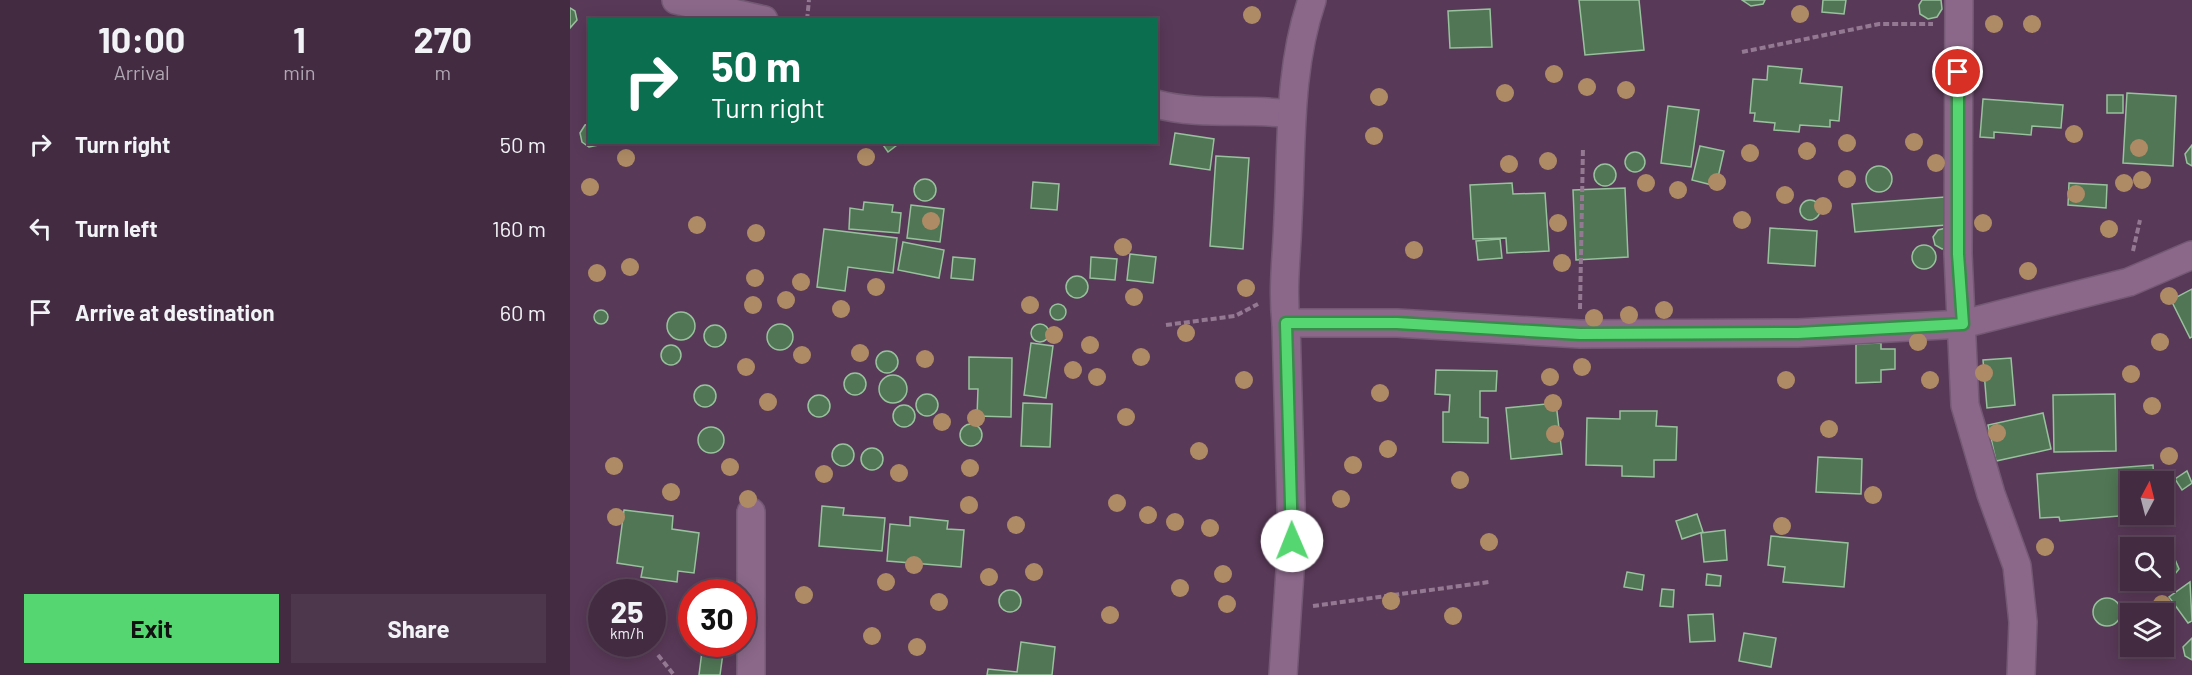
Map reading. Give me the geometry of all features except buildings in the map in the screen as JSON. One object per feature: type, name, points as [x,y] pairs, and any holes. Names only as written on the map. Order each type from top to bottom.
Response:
[{"type":"street","points":[[676,0],[755,18]]},
{"type":"street","points":[[1283,675],[1292,541],[1286,323],[1283,291],[1291,114],[1297,57],[1312,0]]},
{"type":"street","points":[[1959,12],[1958,254],[1968,416],[1990,494],[2017,566],[2021,587],[2021,675]]},
{"type":"street","points":[[1158,104],[1172,108],[1258,110],[1291,114]]},
{"type":"street","points":[[1286,323],[1397,323],[1580,334],[1798,333],[1963,324],[2129,282],[2192,255]]},
{"type":"street","points":[[751,512],[751,675]]},
{"type":"path","points":[[807,18],[809,0]]},
{"type":"path","points":[[1742,52],[1879,24],[1959,12]]},
{"type":"path","points":[[1580,334],[1583,147]]},
{"type":"path","points":[[1166,325],[1235,316],[1283,291]]},
{"type":"path","points":[[1286,609],[1489,582]]},
{"type":"path","points":[[660,657],[674,675]]},
{"type":"route","points":[[1292,541],[1286,323],[1397,323],[1580,334],[1798,333],[1963,324],[1958,254],[1958,72]]}]
